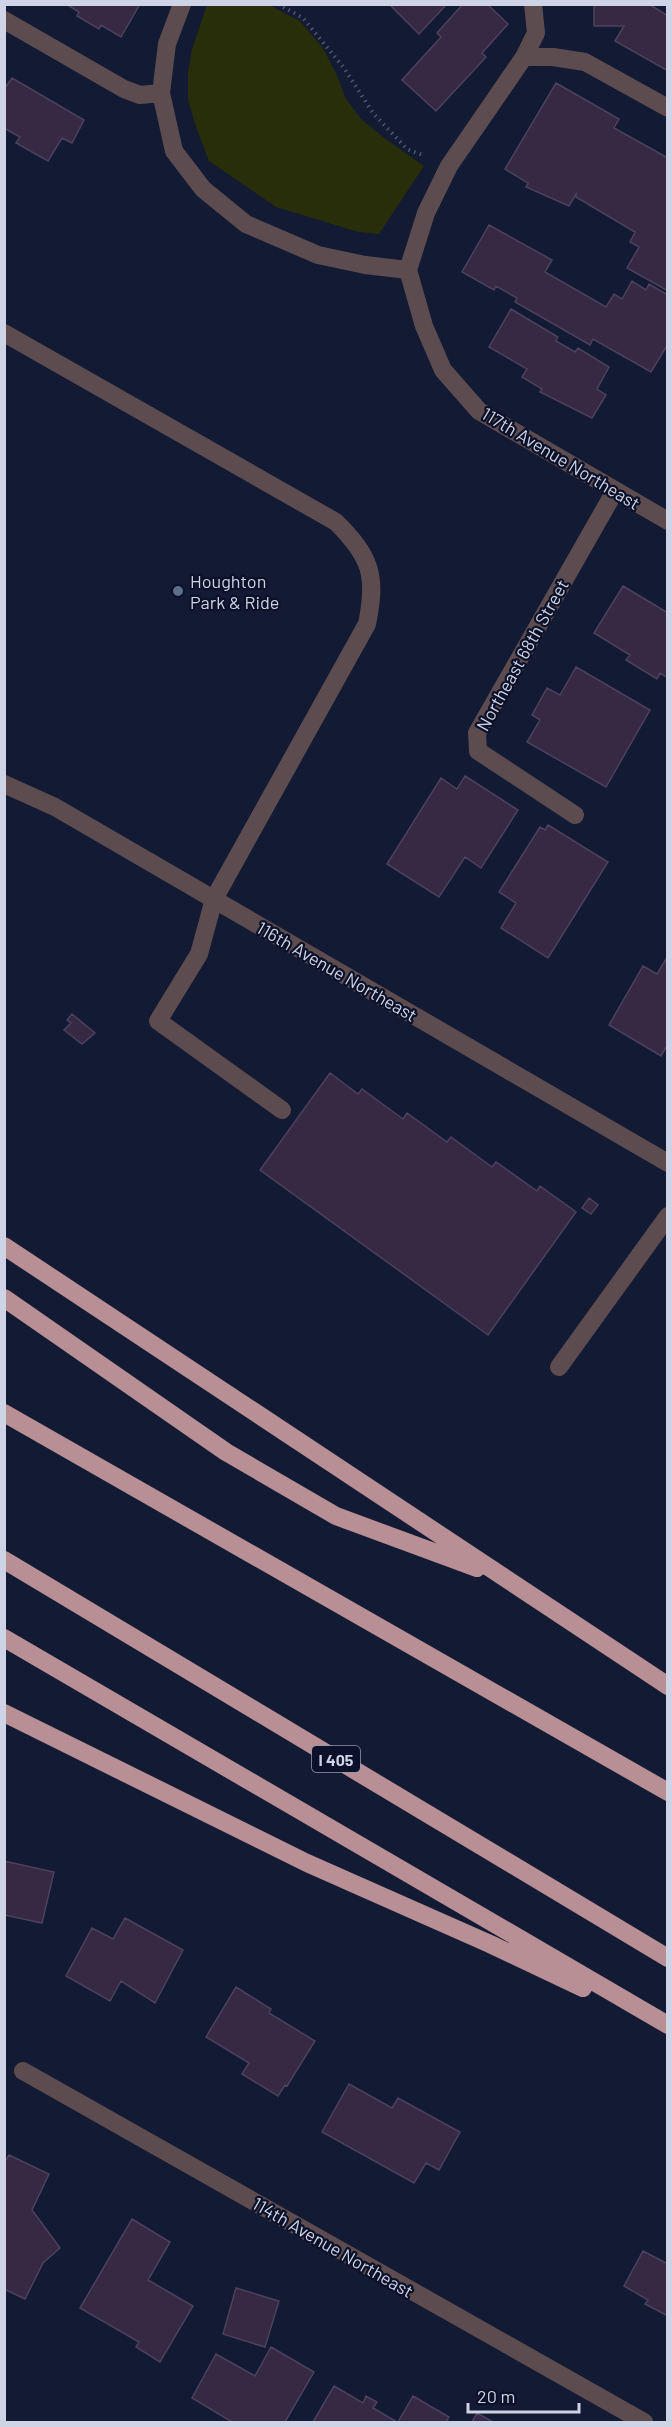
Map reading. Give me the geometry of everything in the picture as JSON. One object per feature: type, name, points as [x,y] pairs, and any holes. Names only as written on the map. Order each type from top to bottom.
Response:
[{"type":"highway","points":[[4,1246],[668,1686]]},
{"type":"highway","points":[[4,1298],[226,1452],[336,1516],[507,1580]]},
{"type":"highway","points":[[4,1413],[668,1792]]},
{"type":"highway","name":"I 405","points":[[4,1560],[668,1958]]},
{"type":"highway","points":[[4,1638],[668,2026]]},
{"type":"highway","points":[[4,1713],[307,1863],[668,2026]]},
{"type":"street","points":[[182,4],[167,44],[161,93],[174,151],[203,189],[246,224],[318,255],[365,265],[408,270],[426,213],[448,166],[524,57],[536,33],[533,4]]},
{"type":"street","points":[[4,20],[124,90],[140,95],[161,93]]},
{"type":"street","points":[[524,57],[553,57],[585,62],[668,108]]},
{"type":"street","name":"117th Avenue Northeast","points":[[408,270],[424,326],[443,370],[479,411],[668,521]]},
{"type":"street","points":[[4,333],[336,522],[357,542],[369,568],[373,597],[367,624],[213,899],[199,954],[158,1021],[282,1110]]},
{"type":"street","name":"Northeast 68th Street","points":[[575,815],[478,751],[477,733],[615,491]]},
{"type":"street","name":"116th Avenue Northeast","points":[[4,784],[55,807],[668,1163]]},
{"type":"street","points":[[559,1366],[668,1216]]},
{"type":"street","name":"114th Avenue Northeast","points":[[22,2071],[644,2422]]},
{"type":"path","points":[[278,4],[303,18],[344,68],[373,113],[386,128],[407,149],[428,158]]},
{"type":"green space","points":[[207,5],[269,5],[300,21],[323,48],[345,97],[361,119],[424,166],[379,234],[358,232],[276,207],[209,161],[188,100],[188,72],[192,49]]},
{"type":"building","points":[[66,4],[140,4],[121,37],[101,25],[99,29],[77,16],[79,12]]},
{"type":"building","points":[[389,4],[447,4],[419,34]]},
{"type":"building","points":[[463,4],[487,4],[508,24],[482,53],[486,57],[436,111],[402,80],[441,37],[437,33]]},
{"type":"building","points":[[594,4],[649,4],[668,16],[668,71],[615,41],[624,26],[594,26]]},
{"type":"building","points":[[12,78],[84,120],[72,143],[62,138],[48,161],[16,143],[20,137],[4,128],[4,89]]},
{"type":"building","points":[[556,83],[619,119],[614,128],[668,158],[668,291],[627,268],[639,247],[630,242],[635,232],[576,197],[576,194],[569,206],[526,187],[528,183],[505,169]]},
{"type":"building","points":[[489,225],[552,260],[545,272],[606,307],[614,294],[622,299],[632,281],[646,290],[649,284],[668,295],[668,344],[651,372],[593,339],[590,345],[515,302],[517,298],[496,286],[494,290],[462,272]]},
{"type":"building","points":[[511,309],[558,337],[556,341],[575,352],[578,348],[609,367],[597,389],[606,395],[592,418],[540,392],[542,389],[522,377],[527,369],[489,347]]},
{"type":"building","points":[[623,586],[668,613],[668,678],[660,673],[657,679],[626,660],[630,655],[594,633]]},
{"type":"building","points":[[576,667],[650,710],[606,787],[527,742],[540,720],[532,715],[547,688],[560,695]]},
{"type":"building","points":[[465,776],[518,810],[481,868],[465,857],[439,897],[387,864],[441,778],[457,789]]},
{"type":"building","points":[[548,825],[608,862],[548,958],[501,928],[516,903],[499,892],[540,827],[545,830]]},
{"type":"building","points":[[668,956],[668,1044],[661,1056],[609,1025],[643,966],[657,974]]},
{"type":"building","points":[[72,1014],[95,1033],[82,1044],[64,1030],[71,1023],[67,1020]]},
{"type":"building","points":[[330,1073],[358,1094],[362,1089],[403,1119],[407,1113],[447,1142],[451,1137],[492,1167],[496,1162],[537,1191],[540,1186],[576,1212],[488,1335],[260,1170]]},
{"type":"building","points":[[589,1198],[598,1205],[591,1214],[582,1208]]},
{"type":"building","points":[[4,1861],[54,1872],[42,1923],[4,1915]]},
{"type":"building","points":[[125,1918],[183,1950],[155,2003],[121,1981],[110,2001],[66,1976],[92,1928],[113,1939]]},
{"type":"building","points":[[236,1987],[271,2009],[269,2013],[315,2041],[287,2086],[285,2085],[278,2096],[242,2074],[249,2063],[206,2037]]},
{"type":"building","points":[[349,2084],[392,2108],[398,2098],[460,2132],[439,2170],[426,2163],[414,2183],[322,2132]]},
{"type":"building","points":[[9,2155],[49,2174],[32,2210],[60,2248],[43,2263],[25,2299],[4,2289],[4,2163]]},
{"type":"building","points":[[132,2219],[170,2242],[148,2280],[193,2306],[160,2362],[136,2347],[139,2342],[80,2308]]},
{"type":"building","points":[[643,2251],[668,2264],[668,2316],[645,2304],[648,2300],[624,2286]]},
{"type":"building","points":[[236,2288],[279,2301],[265,2347],[223,2334]]},
{"type":"building","points":[[271,2347],[314,2372],[285,2422],[232,2422],[192,2398],[216,2354],[255,2376]]},
{"type":"building","points":[[334,2386],[363,2403],[366,2396],[377,2402],[373,2408],[397,2422],[313,2422]]},
{"type":"building","points":[[413,2396],[449,2417],[446,2422],[398,2422]]},
{"type":"building","points":[[477,2413],[493,2422],[472,2422]]},
{"type":"place","name":"Houghton Park & Ride","points":[[178,591]]}]
